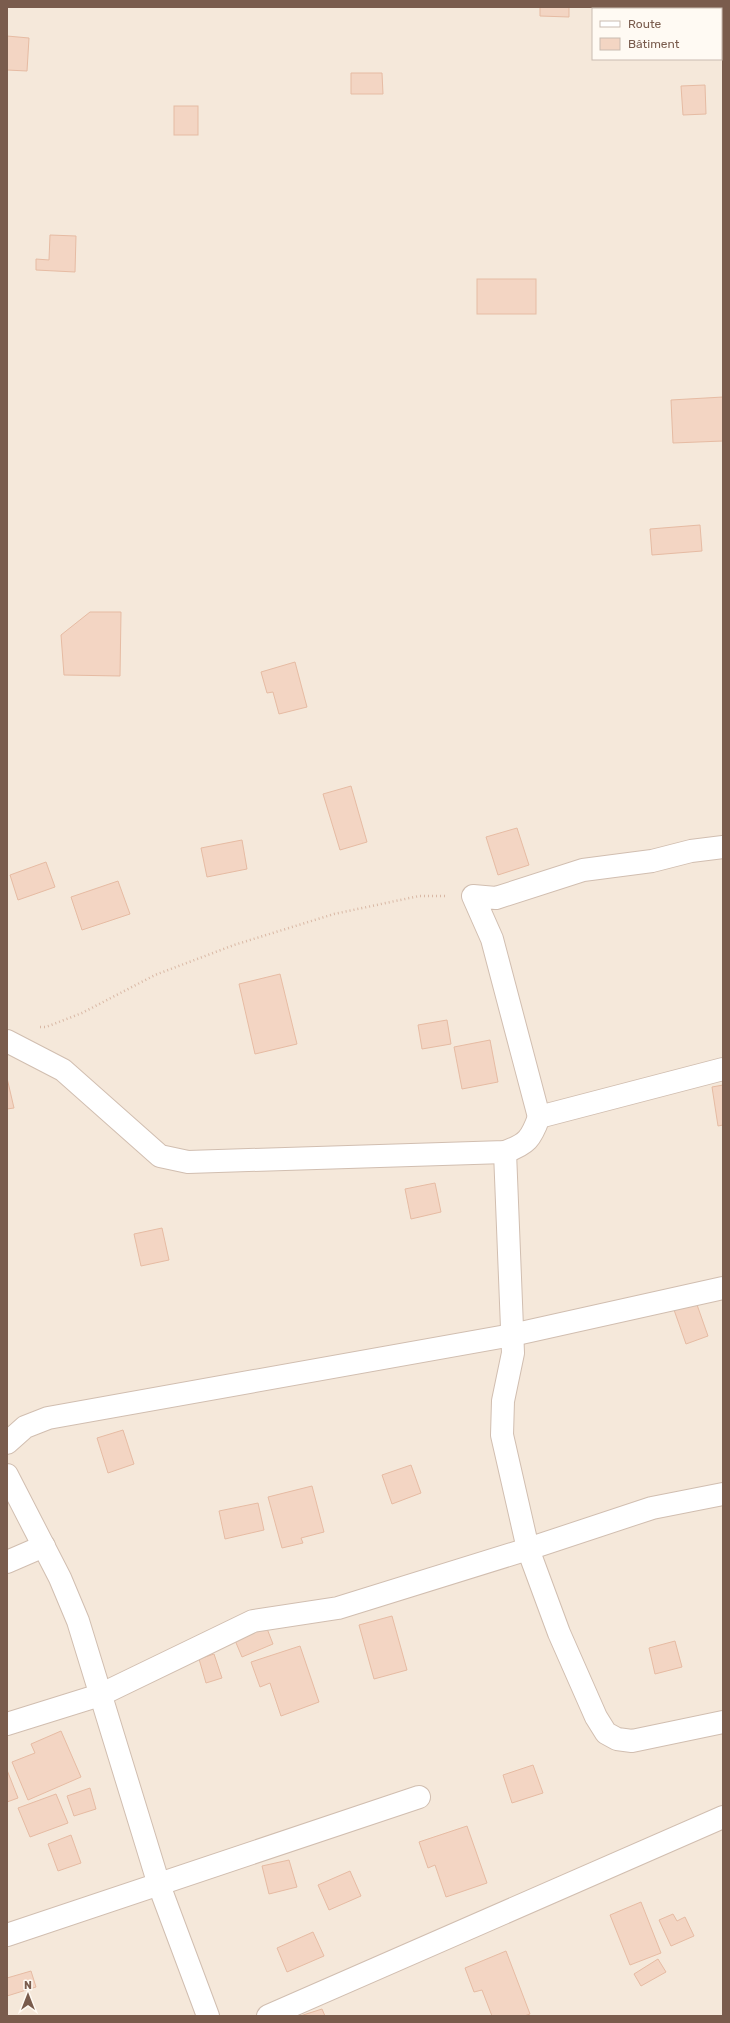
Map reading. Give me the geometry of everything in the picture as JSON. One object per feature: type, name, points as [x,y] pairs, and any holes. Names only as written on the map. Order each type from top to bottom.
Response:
[{"type":"street","points":[[7,1041],[63,1070],[160,1156],[188,1162],[504,1152],[520,1146],[532,1137],[539,1117],[492,938],[474,896],[496,898],[582,870],[652,861],[691,851],[723,847]]},
{"type":"street","points":[[539,1117],[723,1069]]},
{"type":"street","points":[[504,1152],[513,1353],[503,1400],[502,1435],[528,1549],[559,1633],[596,1717],[606,1733],[617,1739],[632,1741],[723,1723]]},
{"type":"street","points":[[7,1443],[25,1427],[48,1418],[512,1335],[723,1288]]},
{"type":"street","points":[[7,1475],[60,1578],[78,1621],[159,1885],[208,2016]]},
{"type":"street","points":[[7,1724],[100,1695],[253,1621],[338,1608],[528,1549],[652,1508],[723,1494]]},
{"type":"street","points":[[7,1562],[44,1546]]},
{"type":"street","points":[[7,1935],[419,1797]]},
{"type":"street","points":[[268,2016],[723,1817]]},
{"type":"path","points":[[39,1027],[46,1028],[82,1013],[169,970],[234,945],[334,914],[419,896],[474,896]]},
{"type":"shaded area","points":[[7,7],[723,7],[723,2016],[7,2016]]},
{"type":"building","points":[[540,7],[569,7],[569,17],[540,16]]},
{"type":"building","points":[[7,36],[29,38],[27,71],[7,70]]},
{"type":"building","points":[[351,73],[382,73],[383,94],[351,94]]},
{"type":"building","points":[[705,85],[706,114],[683,115],[681,86]]},
{"type":"building","points":[[174,106],[198,106],[198,135],[174,135]]},
{"type":"building","points":[[50,235],[76,236],[75,272],[36,270],[36,259],[49,260]]},
{"type":"building","points":[[477,279],[536,279],[536,314],[477,314]]},
{"type":"building","points":[[723,397],[723,441],[673,443],[671,400]]},
{"type":"building","points":[[700,525],[702,551],[652,555],[650,529]]},
{"type":"building","points":[[90,612],[121,612],[120,676],[64,675],[61,635]]},
{"type":"building","points":[[295,662],[307,707],[279,714],[273,692],[267,693],[261,672]]},
{"type":"building","points":[[351,786],[367,842],[340,850],[323,794]]},
{"type":"building","points":[[517,828],[529,865],[498,875],[486,837]]},
{"type":"building","points":[[242,840],[247,869],[207,877],[201,848]]},
{"type":"building","points":[[46,862],[55,887],[18,900],[10,875]]},
{"type":"building","points":[[118,881],[130,914],[82,930],[71,897]]},
{"type":"building","points":[[280,974],[297,1044],[255,1054],[239,984]]},
{"type":"building","points":[[447,1020],[451,1044],[422,1049],[418,1025]]},
{"type":"building","points":[[490,1040],[498,1082],[462,1089],[454,1047]]},
{"type":"building","points":[[7,1078],[14,1108],[7,1109]]},
{"type":"building","points":[[723,1085],[723,1125],[718,1126],[712,1087]]},
{"type":"building","points":[[435,1183],[441,1212],[411,1219],[405,1189]]},
{"type":"building","points":[[162,1228],[169,1260],[141,1266],[134,1234]]},
{"type":"building","points":[[695,1299],[708,1336],[686,1344],[673,1307]]},
{"type":"building","points":[[123,1430],[134,1464],[108,1473],[97,1438]]},
{"type":"building","points":[[411,1465],[421,1493],[392,1504],[382,1475]]},
{"type":"building","points":[[312,1486],[324,1532],[301,1538],[303,1543],[282,1548],[268,1497]]},
{"type":"building","points":[[258,1503],[264,1530],[225,1539],[219,1511]]},
{"type":"building","points":[[392,1616],[407,1670],[374,1679],[359,1625]]},
{"type":"building","points":[[266,1626],[273,1644],[242,1657],[234,1638]]},
{"type":"building","points":[[675,1641],[682,1667],[655,1674],[649,1648]]},
{"type":"building","points":[[300,1646],[319,1702],[281,1716],[270,1683],[260,1687],[251,1662]]},
{"type":"building","points":[[214,1654],[222,1678],[206,1683],[199,1659]]},
{"type":"building","points":[[61,1731],[81,1777],[28,1800],[12,1762],[35,1753],[31,1744]]},
{"type":"building","points":[[533,1765],[543,1793],[512,1803],[503,1775]]},
{"type":"building","points":[[7,1770],[18,1798],[7,1802]]},
{"type":"building","points":[[90,1788],[96,1809],[74,1816],[67,1796]]},
{"type":"building","points":[[56,1794],[68,1823],[30,1837],[18,1808]]},
{"type":"building","points":[[467,1826],[487,1883],[446,1897],[435,1865],[428,1868],[419,1842]]},
{"type":"building","points":[[71,1835],[81,1863],[58,1871],[48,1844]]},
{"type":"building","points":[[289,1860],[297,1887],[269,1894],[262,1866]]},
{"type":"building","points":[[350,1871],[361,1896],[329,1910],[318,1885]]},
{"type":"building","points":[[641,1902],[661,1953],[630,1965],[610,1915]]},
{"type":"building","points":[[673,1914],[677,1921],[685,1917],[694,1936],[671,1946],[659,1920]]},
{"type":"building","points":[[313,1932],[324,1956],[287,1972],[277,1948]]},
{"type":"building","points":[[506,1951],[530,2014],[524,2016],[492,2016],[482,1990],[474,1992],[465,1968]]},
{"type":"building","points":[[658,1959],[666,1972],[641,1986],[634,1974]]},
{"type":"building","points":[[31,1971],[36,1987],[7,1996],[7,1978]]},
{"type":"building","points":[[322,2009],[325,2016],[300,2016]]}]
